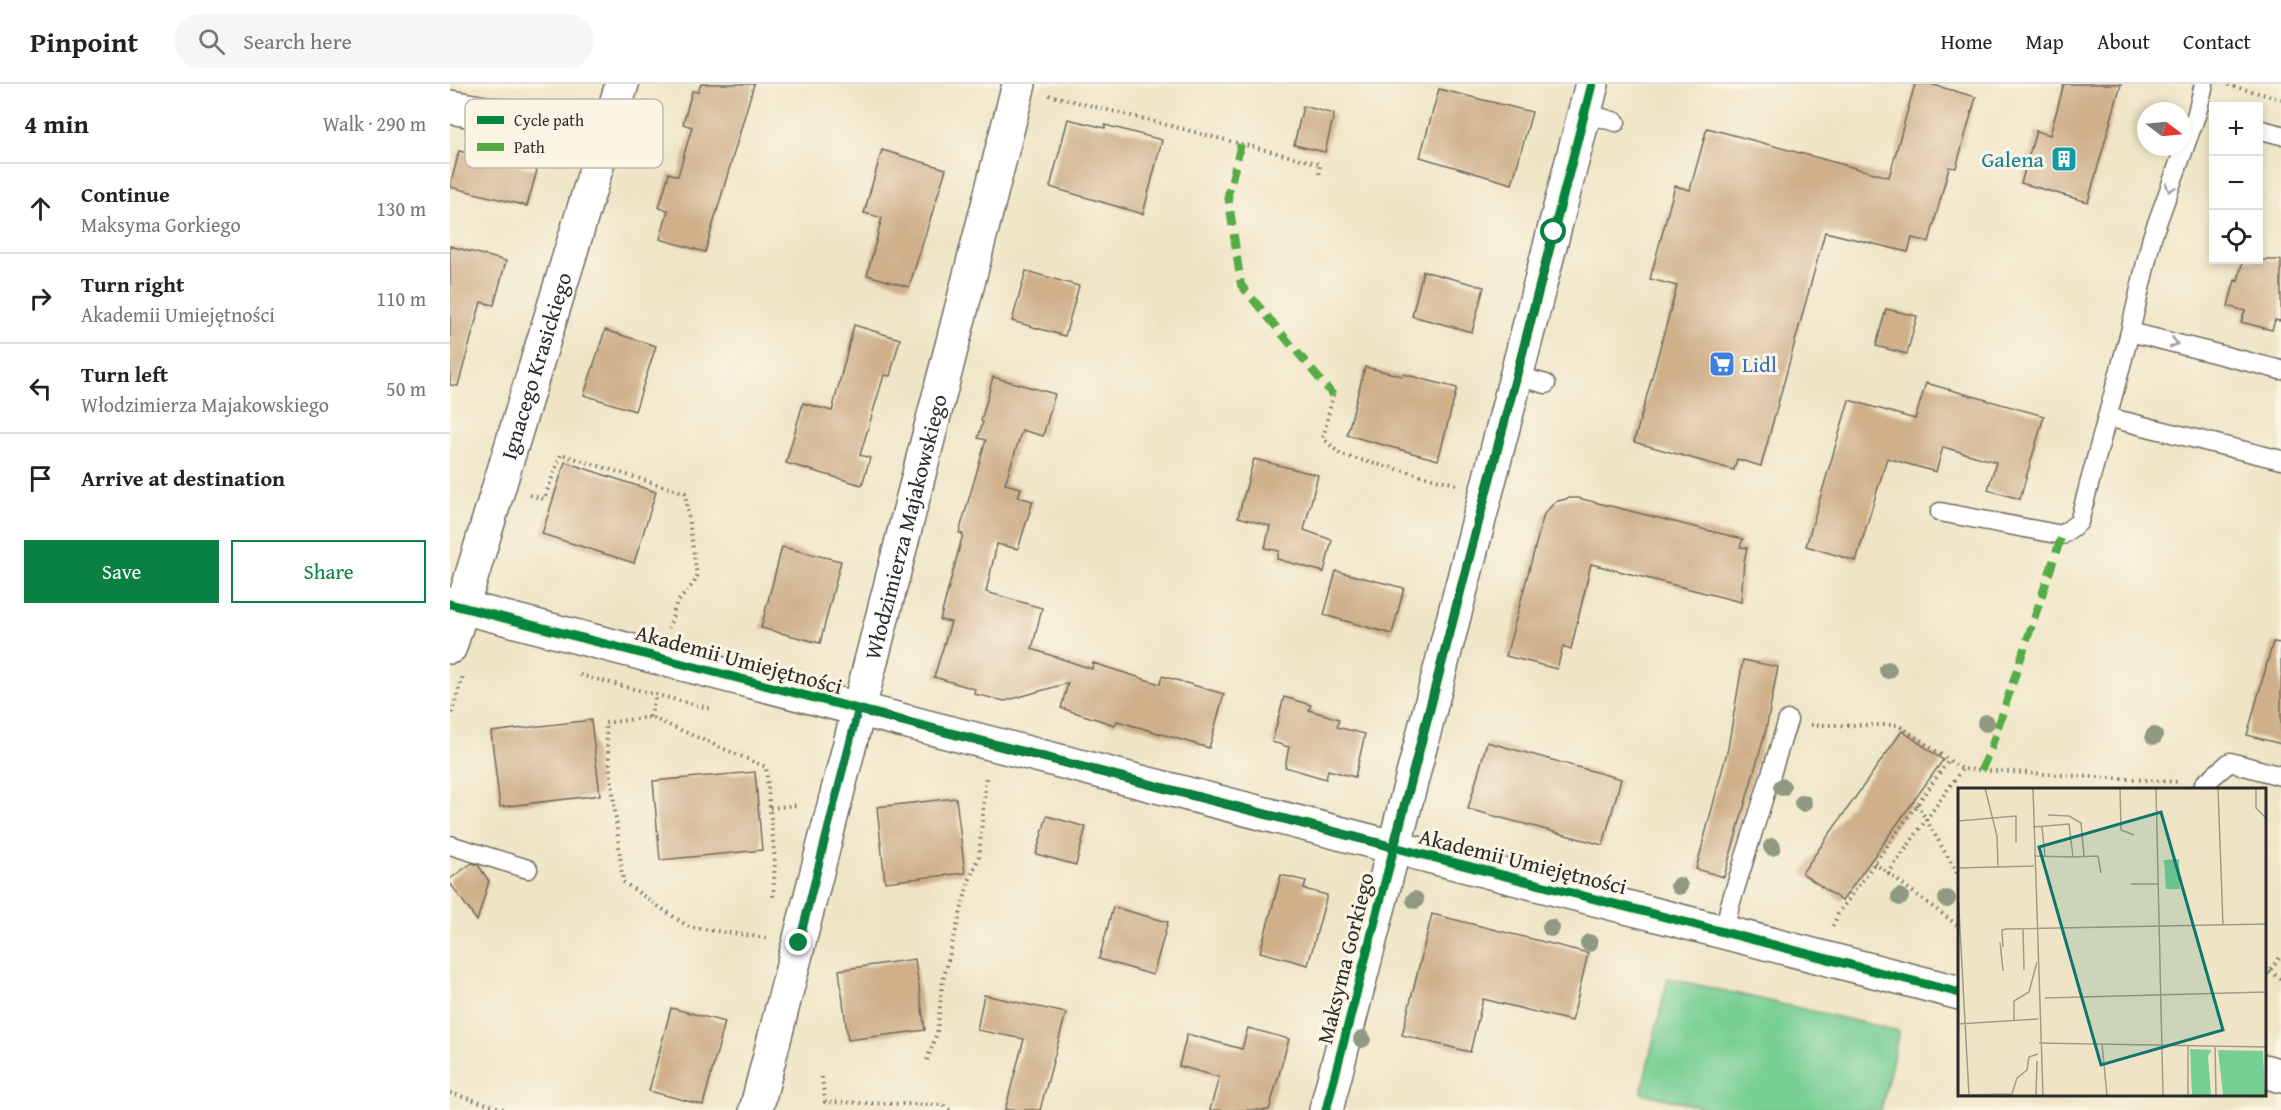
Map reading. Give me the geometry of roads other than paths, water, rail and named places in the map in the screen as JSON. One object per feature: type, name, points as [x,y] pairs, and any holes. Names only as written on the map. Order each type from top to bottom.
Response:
[{"type":"street","name":"Ignacego Krasickiego","points":[[618,99],[622,84]]},
{"type":"street","name":"Włodzimierza Majakowskiego","points":[[756,1110],[858,710],[1034,89]]},
{"type":"street","name":"Maksyma Gorkiego","points":[[1326,1110],[1393,847],[1531,380],[1589,99]]},
{"type":"street","points":[[450,107],[465,110]]},
{"type":"street","name":"Ignacego Krasickiego","points":[[450,646],[456,605],[596,168]]},
{"type":"street","name":"Akademii Umiejętności","points":[[456,605],[1958,992]]},
{"type":"street","points":[[2266,1071],[2281,1076]]},
{"type":"lane","points":[[1940,512],[2062,535],[2079,522],[2130,332],[2152,237],[2205,116],[2204,84]]},
{"type":"lane","points":[[1589,99],[1616,122]]},
{"type":"lane","points":[[2263,130],[2281,135]]},
{"type":"lane","points":[[2130,332],[2281,370]]},
{"type":"lane","points":[[2107,417],[2281,460]]},
{"type":"lane","points":[[1724,932],[1733,894],[1788,720]]},
{"type":"lane","points":[[2203,786],[2230,762],[2281,776]]},
{"type":"lane","points":[[450,845],[528,869]]},
{"type":"place","name":"Galena","points":[[2064,159]]},
{"type":"place","name":"Lidl","points":[[1722,364]]}]
